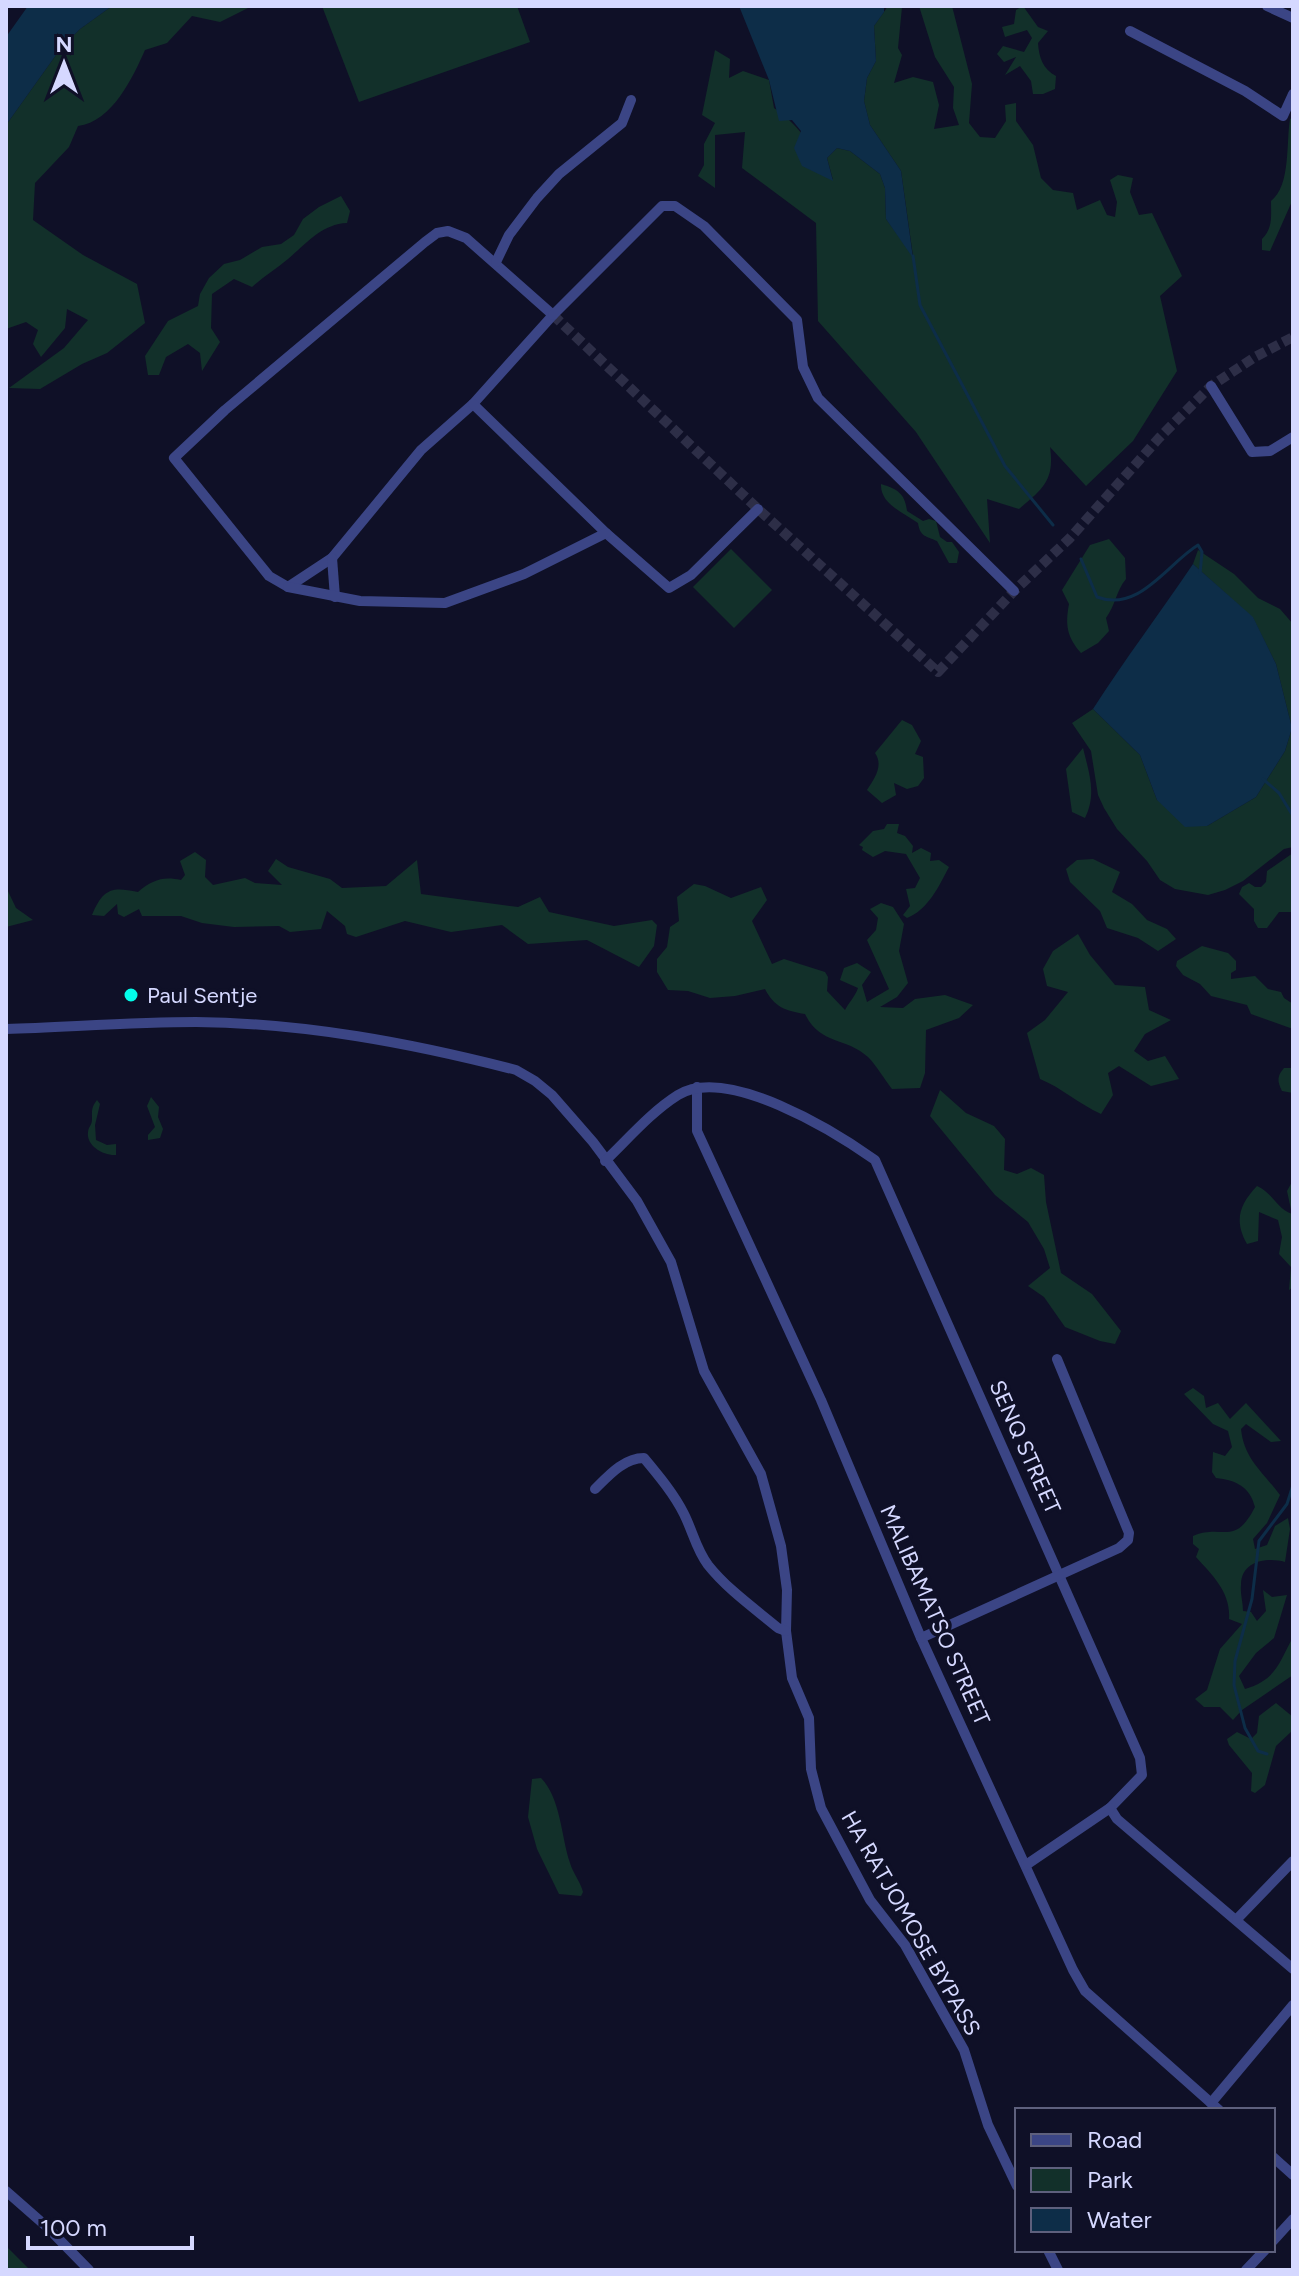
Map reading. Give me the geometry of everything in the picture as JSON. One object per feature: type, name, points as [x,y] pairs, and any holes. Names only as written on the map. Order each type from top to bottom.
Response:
[{"type":"street","points":[[1267,6],[1293,18]]},
{"type":"street","points":[[1130,31],[1245,91],[1283,116],[1293,94]]},
{"type":"street","points":[[496,262],[509,235],[537,198],[559,174],[622,123],[631,100]]},
{"type":"street","points":[[288,587],[332,558],[421,450],[473,404],[553,315],[652,214],[662,206],[675,206],[704,226],[797,320],[803,367],[818,398],[1014,591]]},
{"type":"street","points":[[553,315],[466,238],[448,231],[437,233],[225,410],[174,458],[269,576],[288,587],[335,597],[360,601],[445,603],[524,574],[606,533]]},
{"type":"street","points":[[1211,386],[1252,452],[1270,451],[1293,437]]},
{"type":"street","points":[[473,404],[606,533],[669,588],[691,575],[758,509]]},
{"type":"street","points":[[332,558],[335,597]]},
{"type":"street","name":"HA RATJOMOSE BYPASS","points":[[6,1029],[210,1023],[309,1029],[372,1037],[516,1070],[535,1081],[559,1102],[637,1201],[671,1262],[704,1371],[761,1474],[781,1546],[792,1678],[809,1718],[811,1769],[821,1808],[870,1900],[905,1945],[964,2050],[988,2125],[1015,2182]]},
{"type":"street","name":"SENQ STREET","points":[[697,1087],[713,1086],[781,1106],[831,1129],[875,1160],[1140,1758],[1142,1775],[1110,1808]]},
{"type":"street","points":[[605,1161],[679,1095],[697,1087]]},
{"type":"street","name":"MALIBAMATSO STREET","points":[[697,1087],[697,1131],[821,1400],[921,1638],[1073,1970],[1085,1991],[1215,2106]]},
{"type":"street","points":[[921,1638],[1119,1548],[1128,1540],[1129,1533],[1057,1359]]},
{"type":"street","points":[[595,1489],[609,1474],[634,1458],[644,1458],[685,1515],[693,1541],[709,1566],[733,1591],[778,1628],[786,1631]]},
{"type":"street","points":[[1026,1865],[1110,1808],[1117,1819],[1169,1865],[1293,1969]]},
{"type":"street","points":[[1237,1919],[1293,1861]]},
{"type":"street","points":[[1215,2106],[1293,2005]]},
{"type":"street","points":[[1275,2159],[1293,2175]]},
{"type":"street","points":[[6,2191],[89,2270]]},
{"type":"street","points":[[1275,2239],[1293,2219]]},
{"type":"street","points":[[1049,2252],[1058,2270]]},
{"type":"street","points":[[1246,2270],[1263,2252]]},
{"type":"green space","points":[[112,6],[252,6],[220,22],[192,16],[167,43],[145,50],[120,97],[101,116],[78,126],[69,147],[35,183],[33,220],[83,255],[137,284],[145,323],[107,353],[40,389],[9,388],[64,348],[88,320],[67,309],[65,328],[41,357],[33,344],[38,330],[26,322],[6,329],[6,125],[61,48],[80,29]]},
{"type":"green space","points":[[322,6],[517,6],[530,42],[359,102]]},
{"type":"green space","points":[[888,6],[902,7],[898,48],[902,55],[894,83],[913,77],[933,82],[939,105],[934,129],[959,125],[953,108],[954,87],[935,57],[919,6],[952,6],[972,84],[969,123],[980,137],[995,138],[1006,121],[1005,105],[1016,103],[1016,121],[1033,145],[1041,178],[1053,190],[1073,193],[1077,210],[1100,200],[1107,215],[1115,217],[1117,202],[1110,180],[1118,175],[1133,178],[1130,192],[1139,215],[1152,213],[1182,276],[1160,296],[1177,371],[1133,441],[1086,486],[1050,447],[1050,468],[1045,483],[1019,509],[987,499],[990,543],[916,432],[818,321],[816,223],[742,168],[745,132],[715,135],[715,188],[698,176],[704,165],[704,144],[715,123],[702,115],[715,50],[730,59],[729,78],[743,71],[769,80],[774,108],[800,131],[833,180],[827,158],[837,148],[850,151],[880,174],[885,188],[886,219],[913,256],[901,171],[870,125],[864,101],[867,78],[876,61],[874,26]]},
{"type":"green space","points":[[1023,6],[1038,27],[1048,31],[1038,43],[1045,66],[1056,76],[1055,89],[1043,94],[1033,94],[1031,81],[1020,66],[1005,75],[1016,57],[1004,62],[997,54],[1003,46],[1024,52],[1032,38],[1027,30],[1005,37],[1002,27],[1014,24],[1016,10]]},
{"type":"green space","points":[[1293,117],[1293,199],[1270,251],[1262,250],[1262,239],[1271,222],[1271,201],[1285,175],[1290,119]]},
{"type":"green space","points":[[341,196],[350,211],[347,223],[315,235],[252,287],[234,279],[212,294],[211,328],[220,342],[202,371],[200,353],[188,344],[166,357],[159,375],[148,375],[145,356],[168,321],[198,306],[200,294],[209,278],[224,264],[240,260],[262,247],[281,244],[294,235],[303,219]]},
{"type":"green space","points":[[881,484],[899,493],[907,511],[923,521],[936,521],[940,537],[952,542],[959,552],[957,563],[949,563],[937,541],[924,535],[918,523],[884,497]]},
{"type":"green space","points":[[1109,539],[1125,558],[1126,579],[1106,618],[1109,631],[1098,643],[1081,653],[1068,630],[1069,604],[1062,590],[1090,545]]},
{"type":"green space","points":[[731,549],[772,590],[734,628],[693,587]]},
{"type":"green space","points":[[1198,550],[1234,574],[1258,598],[1280,609],[1293,624],[1293,847],[1284,849],[1243,881],[1208,895],[1175,889],[1160,880],[1117,829],[1098,795],[1091,751],[1072,723],[1093,709],[1140,755],[1157,800],[1207,826],[1256,797],[1285,751],[1292,728],[1276,664],[1253,618],[1193,564]]},
{"type":"green space","points":[[902,720],[912,725],[921,741],[915,754],[923,757],[924,778],[918,786],[907,789],[894,783],[896,795],[882,803],[867,790],[878,768],[875,753]]},
{"type":"green space","points":[[1083,748],[1091,792],[1085,818],[1072,812],[1066,769]]},
{"type":"green space","points":[[887,824],[899,824],[897,833],[905,836],[913,846],[912,853],[921,848],[931,853],[930,861],[939,860],[949,867],[927,903],[907,918],[903,915],[910,906],[906,889],[915,888],[920,878],[906,854],[885,851],[873,857],[859,845],[873,831],[884,829]]},
{"type":"green space","points":[[195,852],[206,860],[205,877],[213,885],[245,878],[255,883],[282,885],[268,871],[276,859],[288,867],[330,879],[342,888],[386,886],[417,860],[421,894],[518,907],[540,897],[549,912],[614,926],[652,920],[657,925],[654,946],[639,967],[587,940],[528,944],[502,925],[451,932],[405,921],[356,937],[347,934],[345,926],[327,911],[321,929],[290,932],[279,926],[234,927],[202,923],[181,916],[142,916],[139,909],[124,917],[118,914],[117,904],[104,916],[92,915],[104,895],[114,890],[138,892],[158,880],[181,880],[185,875],[180,861]]},
{"type":"green space","points":[[1293,853],[1293,912],[1279,912],[1267,928],[1258,928],[1254,921],[1254,909],[1239,894],[1242,887],[1249,883],[1261,887],[1266,882],[1267,871]]},
{"type":"green space","points":[[1093,859],[1120,872],[1112,892],[1132,904],[1147,920],[1167,929],[1176,939],[1158,951],[1138,938],[1107,928],[1100,911],[1070,882],[1066,869],[1077,860]]},
{"type":"green space","points":[[694,884],[731,898],[761,887],[767,900],[752,921],[772,964],[784,959],[825,972],[828,977],[827,991],[845,1010],[858,988],[840,980],[844,968],[857,963],[871,972],[862,985],[867,1002],[889,989],[867,940],[876,930],[878,918],[870,909],[881,903],[893,907],[904,924],[899,951],[908,983],[897,997],[880,1007],[903,1008],[915,999],[945,995],[973,1005],[959,1018],[926,1030],[925,1073],[920,1088],[892,1089],[868,1057],[818,1031],[805,1014],[781,1007],[765,989],[710,998],[688,991],[668,990],[657,972],[657,959],[667,947],[670,927],[679,921],[677,897]]},
{"type":"green space","points":[[6,887],[16,908],[33,920],[6,927]]},
{"type":"green space","points":[[1078,934],[1090,955],[1115,985],[1145,987],[1149,1010],[1171,1020],[1145,1034],[1134,1051],[1148,1061],[1165,1056],[1179,1079],[1151,1086],[1119,1066],[1108,1073],[1113,1095],[1101,1114],[1040,1079],[1027,1033],[1045,1020],[1068,992],[1047,986],[1043,969],[1053,951]]},
{"type":"green space","points":[[1202,946],[1228,953],[1236,961],[1236,970],[1231,973],[1231,979],[1255,976],[1268,989],[1281,992],[1293,1004],[1293,1029],[1251,1014],[1247,1005],[1211,996],[1200,984],[1183,975],[1176,966],[1177,961]]},
{"type":"green space","points":[[1284,1068],[1293,1068],[1293,1093],[1282,1091],[1279,1084]]},
{"type":"green space","points":[[940,1090],[966,1113],[994,1126],[1005,1139],[1004,1170],[1017,1174],[1031,1168],[1044,1175],[1046,1202],[1061,1273],[1092,1294],[1121,1331],[1115,1344],[1065,1327],[1044,1297],[1028,1286],[1050,1268],[1044,1249],[1028,1222],[995,1195],[930,1116]]},
{"type":"green space","points":[[151,1097],[159,1107],[158,1117],[163,1129],[160,1138],[148,1140],[155,1127],[147,1106]]},
{"type":"green space","points":[[97,1100],[100,1104],[95,1125],[96,1140],[107,1145],[116,1144],[116,1155],[97,1149],[88,1137],[92,1109]]},
{"type":"green space","points":[[1293,1180],[1293,1287],[1289,1290],[1291,1267],[1279,1254],[1282,1237],[1278,1220],[1259,1212],[1258,1241],[1247,1244],[1240,1214],[1257,1186],[1292,1214],[1287,1191]]},
{"type":"green space","points":[[1193,1388],[1204,1396],[1206,1408],[1218,1403],[1230,1419],[1246,1403],[1281,1441],[1271,1442],[1246,1424],[1241,1429],[1250,1457],[1280,1495],[1267,1523],[1253,1539],[1255,1549],[1267,1545],[1275,1526],[1288,1518],[1290,1529],[1285,1562],[1271,1560],[1256,1563],[1242,1577],[1243,1611],[1251,1612],[1257,1621],[1266,1611],[1263,1590],[1272,1597],[1287,1595],[1274,1638],[1256,1653],[1239,1676],[1245,1689],[1264,1681],[1280,1663],[1293,1637],[1293,1675],[1242,1710],[1233,1720],[1220,1707],[1204,1707],[1195,1699],[1207,1690],[1220,1649],[1242,1624],[1229,1619],[1224,1592],[1196,1557],[1199,1549],[1193,1544],[1193,1536],[1234,1531],[1248,1519],[1255,1507],[1250,1494],[1241,1486],[1216,1478],[1212,1472],[1213,1452],[1225,1456],[1232,1447],[1228,1431],[1213,1424],[1184,1394]]},
{"type":"green space","points":[[1276,1703],[1293,1717],[1293,1730],[1276,1746],[1265,1785],[1255,1793],[1251,1791],[1252,1773],[1227,1739],[1237,1732],[1251,1739],[1257,1733],[1259,1716]]},
{"type":"green space","points":[[541,1778],[557,1807],[570,1863],[583,1892],[581,1896],[559,1894],[537,1849],[528,1817],[532,1779]]},
{"type":"green space","points":[[6,2246],[30,2270],[6,2270]]},
{"type":"water","points":[[28,6],[112,6],[80,29],[61,48],[6,125],[6,37]]},
{"type":"water","points":[[739,6],[884,6],[884,12],[874,26],[876,61],[867,78],[864,101],[870,125],[901,171],[913,258],[886,219],[885,188],[880,174],[850,151],[837,148],[827,158],[833,181],[802,166],[794,148],[801,131],[792,120],[779,121],[769,80]]},
{"type":"water","points":[[1193,564],[1253,617],[1276,664],[1292,728],[1285,751],[1256,797],[1207,826],[1185,827],[1157,800],[1140,755],[1093,709]]},
{"type":"waterway","points":[[913,256],[920,305],[1005,466],[1053,525]]},
{"type":"waterway","points":[[1081,559],[1097,597],[1112,600],[1139,593],[1198,545],[1202,552],[1200,574]]},
{"type":"waterway","points":[[1263,779],[1279,793],[1293,816]]},
{"type":"waterway","points":[[1267,1754],[1258,1751],[1245,1728],[1234,1685],[1235,1661],[1252,1599],[1259,1541],[1287,1504],[1293,1485]]},
{"type":"tunnel","points":[[553,315],[758,509],[938,672],[1014,591],[1070,538],[1159,438],[1211,386],[1293,337]]},
{"type":"place","name":"Paul Sentje","points":[[131,995]]}]
